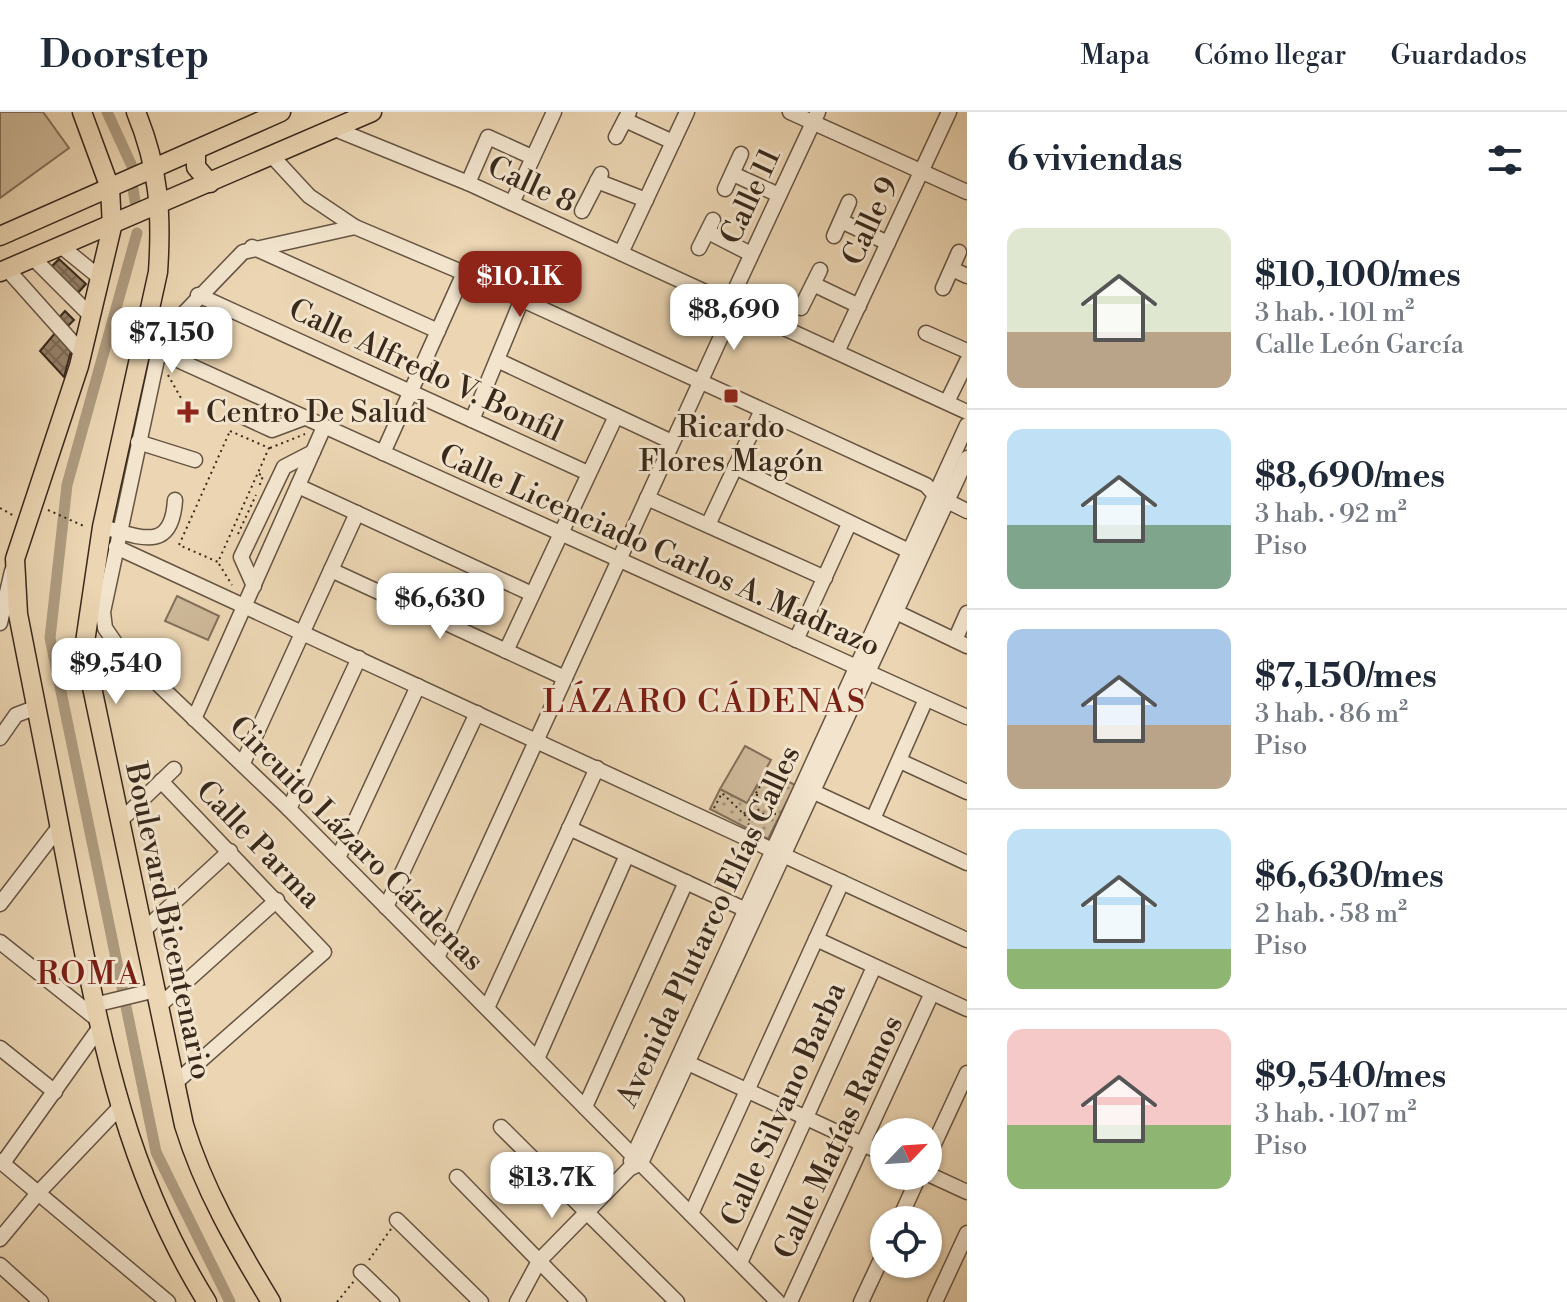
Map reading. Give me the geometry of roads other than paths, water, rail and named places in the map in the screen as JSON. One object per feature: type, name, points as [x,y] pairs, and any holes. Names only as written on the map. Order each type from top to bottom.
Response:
[{"type":"main road","points":[[82,112],[110,188],[112,227],[82,353],[15,559],[18,614],[97,1017],[119,1108],[146,1188],[179,1258],[207,1302]]},
{"type":"main road","name":"Boulevard Bicentenario","points":[[136,112],[156,168],[158,272],[147,324],[150,347],[112,535],[84,649],[175,1083],[199,1172],[220,1216],[271,1302]]},
{"type":"main road","points":[[0,236],[196,150],[253,118],[281,112]]},
{"type":"main road","points":[[4,271],[112,227],[372,112]]},
{"type":"main road","points":[[196,150],[196,167],[210,183]]},
{"type":"street","points":[[512,203],[554,112]]},
{"type":"street","points":[[621,253],[687,112]]},
{"type":"street","points":[[790,112],[816,117],[967,192]]},
{"type":"street","name":"Calle 9","points":[[837,352],[949,112]]},
{"type":"street","points":[[616,137],[627,116],[673,142]]},
{"type":"street","name":"Calle 11","points":[[437,958],[672,442],[751,254],[816,117]]},
{"type":"street","name":"Calle 8","points":[[335,129],[468,183],[967,412]]},
{"type":"street","points":[[468,183],[488,137],[532,157]]},
{"type":"street","points":[[725,189],[741,154]]},
{"type":"street","points":[[272,156],[309,196],[355,227],[522,299],[940,491],[967,511]]},
{"type":"street","points":[[733,174],[779,195]]},
{"type":"street","points":[[582,211],[599,177],[646,200]]},
{"type":"street","points":[[834,236],[849,202]]},
{"type":"street","points":[[841,221],[888,243]]},
{"type":"street","points":[[699,248],[710,226],[751,254]]},
{"type":"street","points":[[150,347],[198,295],[252,247],[355,227]]},
{"type":"street","points":[[62,247],[99,277]]},
{"type":"street","points":[[252,247],[438,331]]},
{"type":"street","points":[[943,288],[959,252]]},
{"type":"street","points":[[34,259],[91,316]]},
{"type":"street","points":[[952,269],[967,276]]},
{"type":"street","points":[[801,308],[820,270]]},
{"type":"street","points":[[4,271],[82,353]]},
{"type":"street","points":[[383,453],[464,273]]},
{"type":"street","points":[[813,284],[859,306]]},
{"type":"street","name":"Calle Alfredo V. Bonfil","points":[[198,295],[588,473]]},
{"type":"street","points":[[472,420],[522,299]]},
{"type":"street","points":[[147,324],[166,331]]},
{"type":"street","points":[[919,348],[928,328],[967,351]]},
{"type":"street","name":"Circuito Lázaro Cárdenas","points":[[150,347],[149,391],[112,535],[103,612],[105,628],[116,644],[243,763],[585,1107],[634,1162],[691,1214],[778,1302]]},
{"type":"street","name":"Calle Licenciado Carlos A. Madrazo","points":[[150,347],[967,717]]},
{"type":"street","points":[[497,360],[672,442]]},
{"type":"street","points":[[947,402],[967,361]]},
{"type":"street","points":[[708,525],[762,410]]},
{"type":"street","points":[[506,651],[616,416]]},
{"type":"street","points":[[246,418],[272,430],[304,418]]},
{"type":"street","name":"Avenida Plutarco Elías Calles","points":[[862,670],[896,612],[967,425]]},
{"type":"street","points":[[194,719],[324,427]]},
{"type":"street","points":[[138,442],[195,460]]},
{"type":"street","points":[[254,586],[241,557],[284,467],[313,452]]},
{"type":"street","name":"Avenida Plutarco Elías Calles","points":[[634,1162],[690,1064],[802,794],[862,670],[909,551],[940,491],[967,458]]},
{"type":"street","points":[[735,467],[909,551]]},
{"type":"street","points":[[298,486],[532,594]]},
{"type":"street","points":[[940,491],[967,496]]},
{"type":"street","points":[[647,498],[825,578]]},
{"type":"street","points":[[112,535],[152,539],[165,534],[174,520],[175,500]]},
{"type":"street","points":[[243,763],[357,513]]},
{"type":"street","points":[[796,640],[849,524]]},
{"type":"street","points":[[112,535],[245,606],[967,940]]},
{"type":"street","points":[[0,623],[15,559]]},
{"type":"street","points":[[331,570],[565,678]]},
{"type":"street","points":[[896,612],[961,643],[967,613]]},
{"type":"street","points":[[289,809],[359,658]]},
{"type":"street","points":[[338,858],[418,686]]},
{"type":"street","points":[[873,819],[926,699]]},
{"type":"street","points":[[0,738],[16,715],[37,707]]},
{"type":"street","points":[[386,907],[477,713]]},
{"type":"street","points":[[900,761],[967,792]]},
{"type":"street","points":[[487,1008],[597,768]]},
{"type":"street","points":[[161,781],[174,769]]},
{"type":"street","name":"Calle Parma","points":[[120,821],[161,781],[324,952],[175,1083]]},
{"type":"street","points":[[802,794],[873,819],[967,863]]},
{"type":"street","name":"Avenida Plutarco Elías Calles","points":[[634,1162],[744,909],[778,852],[779,815],[802,794]]},
{"type":"street","points":[[0,904],[59,827]]},
{"type":"street","points":[[569,828],[744,909]]},
{"type":"street","points":[[143,931],[230,851]]},
{"type":"street","points":[[537,1059],[627,855]]},
{"type":"street","points":[[585,1107],[686,882]]},
{"type":"street","points":[[691,1214],[842,882]]},
{"type":"street","points":[[168,1302],[2,1162],[55,1092],[97,1017],[157,998],[277,900]]},
{"type":"street","points":[[816,939],[967,1009]]},
{"type":"street","points":[[0,942],[97,1017]]},
{"type":"street","name":"Calle Silvano Barba","points":[[740,1263],[874,967]]},
{"type":"street","name":"Calle Matías Ramos","points":[[790,1302],[932,993]]},
{"type":"street","points":[[0,1048],[55,1092]]},
{"type":"street","points":[[690,1064],[870,1147]]},
{"type":"street","points":[[942,1127],[967,1073]]},
{"type":"street","points":[[0,1239],[39,1192],[119,1108]]},
{"type":"street","points":[[501,1127],[677,1302]]},
{"type":"street","points":[[517,1302],[539,1261],[634,1162]]},
{"type":"street","points":[[457,1177],[579,1302]]},
{"type":"street","points":[[942,1180],[967,1192]]},
{"type":"street","points":[[397,1220],[481,1302]]},
{"type":"street","points":[[935,1302],[967,1233]]},
{"type":"street","points":[[0,1265],[41,1302]]},
{"type":"street","points":[[361,1272],[392,1302]]},
{"type":"street","points":[[861,1302],[872,1278]]},
{"type":"waterway","points":[[107,112],[131,164]]},
{"type":"waterway","points":[[133,189],[135,201]]},
{"type":"waterway","points":[[137,233],[67,485],[50,638],[156,1152],[230,1302]]},
{"type":"place","name":"Ricardo Flores Magón","points":[[731,396]]},
{"type":"place","name":"Centro De Salud","points":[[188,412]]},
{"type":"district","name":"LÁZARO CÁDENAS","points":[[705,701]]},
{"type":"district","name":"ROMA","points":[[89,973]]}]
